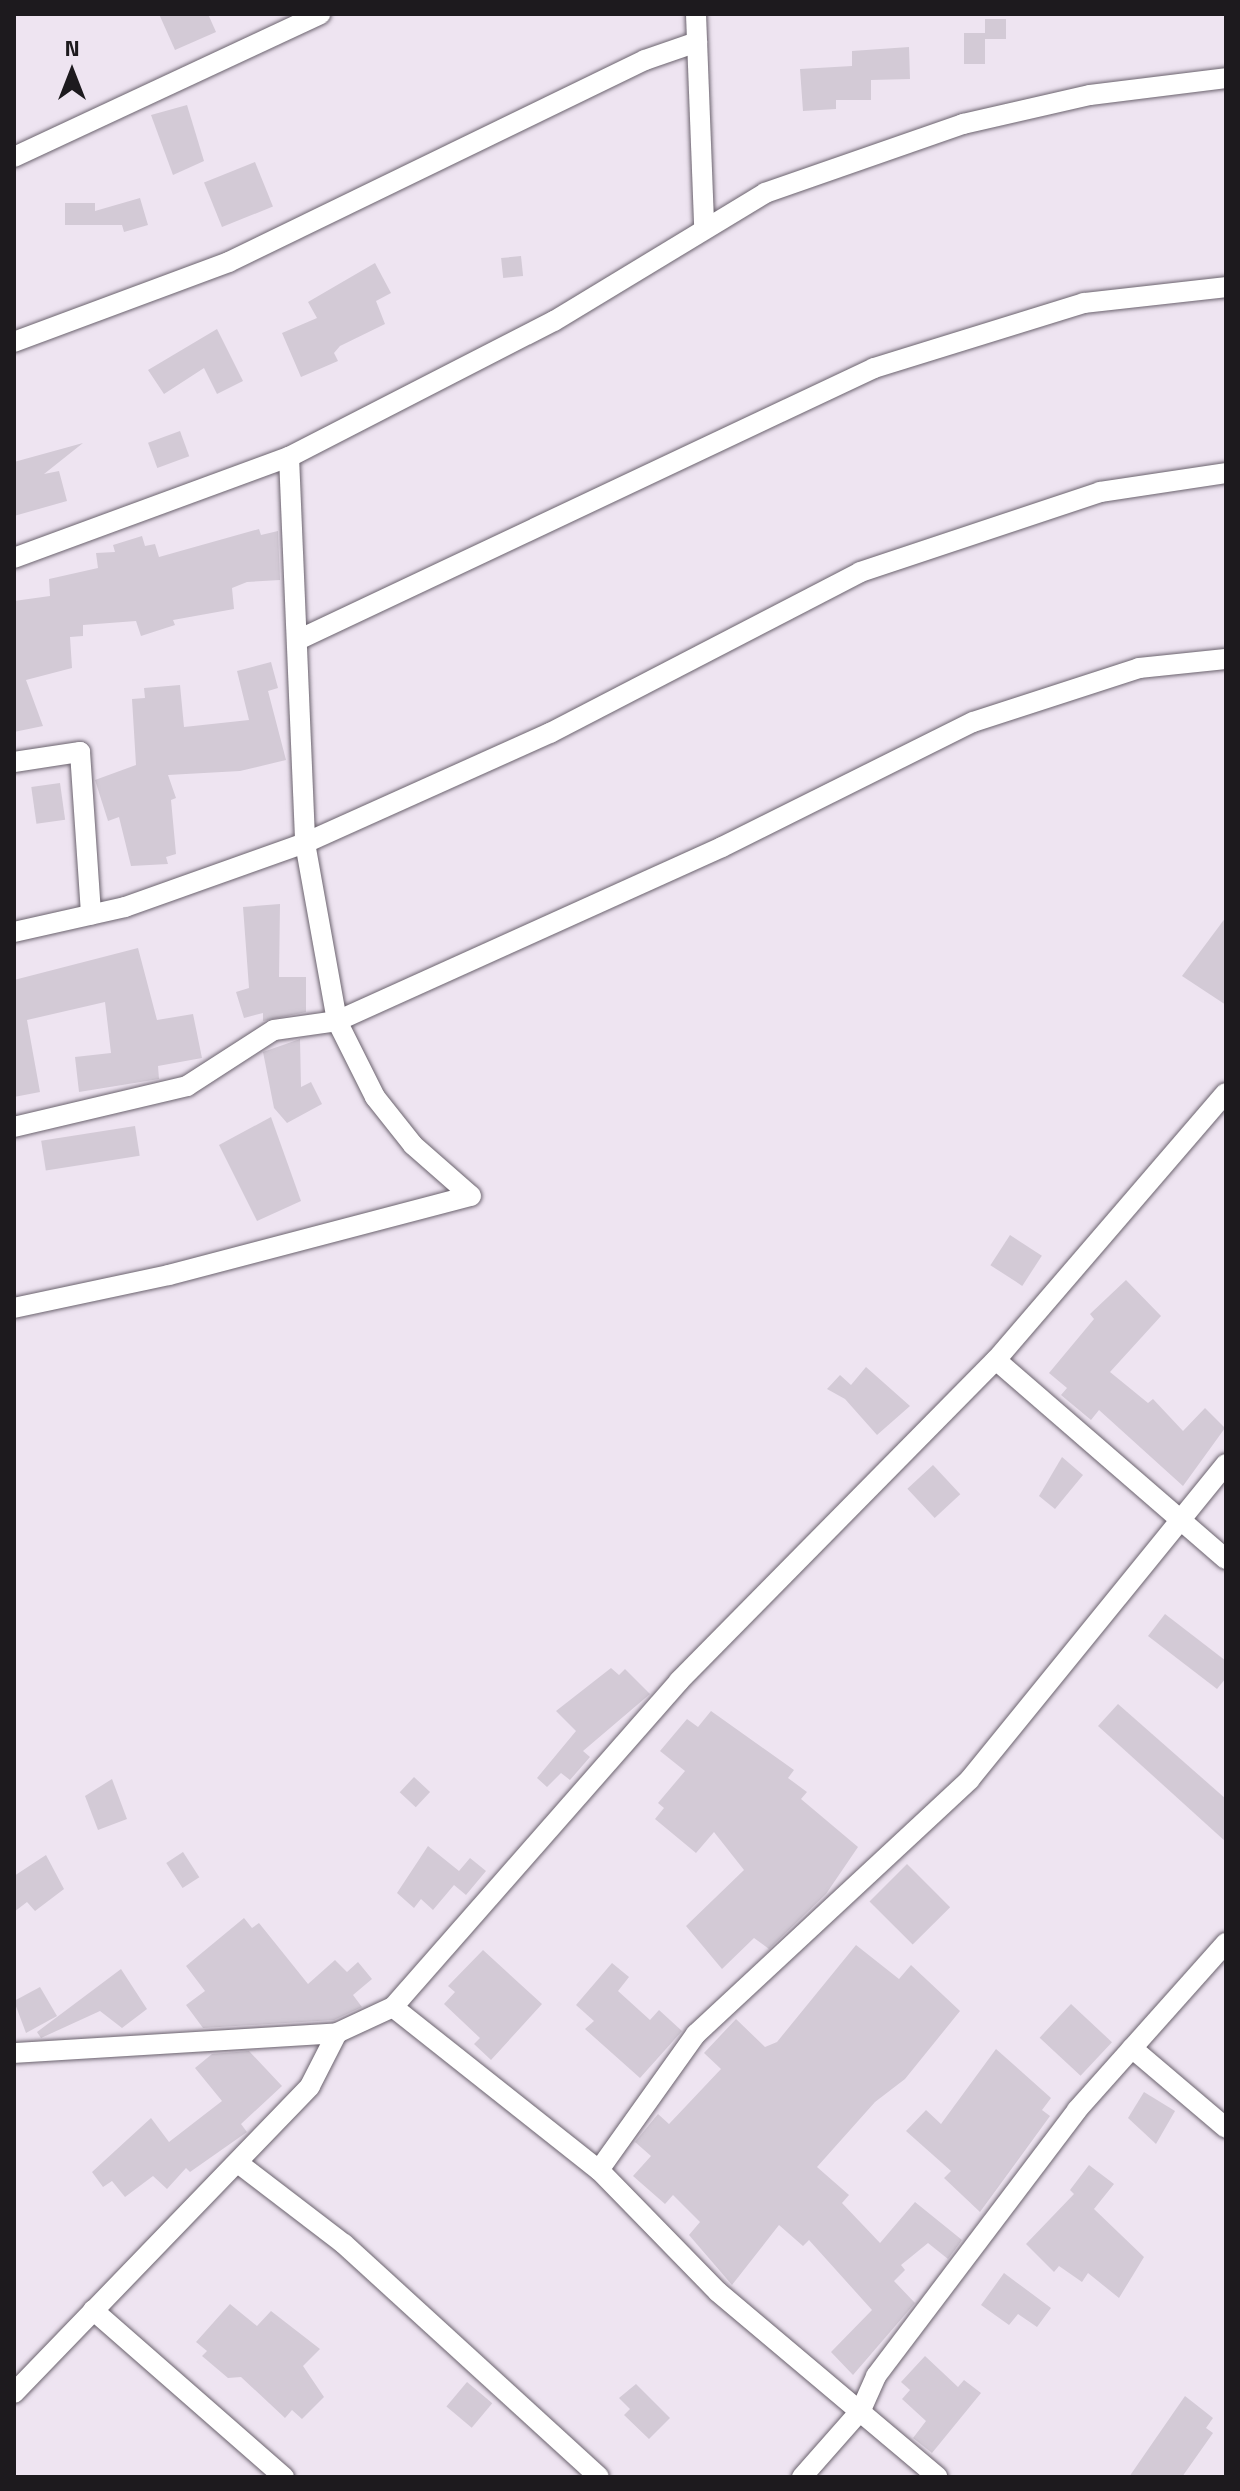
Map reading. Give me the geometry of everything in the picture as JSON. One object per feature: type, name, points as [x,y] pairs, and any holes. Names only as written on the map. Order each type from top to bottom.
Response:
[{"type":"street","points":[[14,157],[320,14]]},
{"type":"street","points":[[696,14],[704,225]]},
{"type":"street","points":[[14,342],[229,262],[631,67],[697,42]]},
{"type":"street","points":[[14,558],[289,457],[554,321],[704,225],[765,193],[963,124],[1090,95],[1226,78]]},
{"type":"street","points":[[300,639],[874,368],[1084,303],[1226,287]]},
{"type":"street","points":[[14,1308],[169,1275],[471,1196],[413,1145],[375,1097],[337,1021],[305,843],[300,639],[289,457]]},
{"type":"street","points":[[14,932],[91,915],[305,843],[550,733],[860,572],[1100,492],[1226,473]]},
{"type":"street","points":[[14,1127],[187,1086],[274,1030],[337,1021],[722,847],[973,722],[1139,668],[1226,659]]},
{"type":"street","points":[[14,762],[80,752],[91,915]]},
{"type":"street","points":[[14,2053],[337,2033],[393,2007],[679,1681],[996,1360],[1226,1093]]},
{"type":"street","points":[[996,1360],[1226,1559]]},
{"type":"street","points":[[599,2170],[696,2034],[970,1779],[1182,1524],[1226,1464]]},
{"type":"street","points":[[802,2477],[861,2410],[876,2376],[946,2282],[1132,2048],[1226,1943]]},
{"type":"street","points":[[393,2007],[599,2170],[718,2292],[938,2477]]},
{"type":"street","points":[[14,2393],[310,2086],[337,2033]]},
{"type":"street","points":[[1132,2048],[1226,2128]]},
{"type":"street","points":[[238,2163],[344,2244],[599,2477]]},
{"type":"street","points":[[93,2310],[284,2477]]},
{"type":"building","points":[[159,14],[208,14],[216,32],[175,50]]},
{"type":"building","points":[[985,19],[1006,19],[1006,39],[985,39]]},
{"type":"building","points":[[964,33],[985,33],[985,64],[964,64]]},
{"type":"building","points":[[909,47],[910,79],[871,80],[871,100],[836,100],[836,109],[803,111],[800,69],[852,66],[852,51]]},
{"type":"building","points":[[187,105],[204,161],[173,175],[151,115]]},
{"type":"building","points":[[255,162],[273,207],[222,227],[204,183]]},
{"type":"building","points":[[140,198],[148,225],[124,232],[122,225],[65,225],[65,203],[95,203],[95,211]]},
{"type":"building","points":[[521,256],[523,276],[503,278],[501,258]]},
{"type":"building","points":[[375,263],[391,293],[376,301],[385,324],[340,346],[334,353],[338,361],[301,377],[282,333],[317,318],[308,302]]},
{"type":"building","points":[[217,329],[243,381],[217,394],[204,368],[164,394],[148,370]]},
{"type":"building","points":[[180,431],[189,456],[157,468],[148,443]]},
{"type":"building","points":[[83,443],[44,474],[59,471],[67,501],[14,516],[14,462]]},
{"type":"building","points":[[259,529],[261,535],[278,531],[280,580],[247,582],[232,588],[234,609],[173,620],[175,625],[141,636],[136,621],[83,625],[83,636],[70,637],[72,668],[26,680],[43,726],[14,732],[14,601],[50,596],[49,579],[98,568],[96,553],[115,552],[113,545],[142,536],[145,546],[155,544],[159,557]]},
{"type":"building","points":[[271,662],[278,688],[268,691],[286,760],[240,771],[168,775],[176,798],[171,800],[176,854],[166,857],[168,864],[131,866],[119,817],[108,821],[95,780],[136,765],[132,699],[145,698],[144,688],[180,685],[184,727],[249,720],[237,671]]},
{"type":"building","points":[[60,783],[65,820],[36,824],[31,787]]},
{"type":"building","points":[[280,904],[279,977],[306,977],[306,1012],[263,1021],[263,1013],[244,1018],[236,992],[249,988],[243,907]]},
{"type":"building","points":[[1226,917],[1226,1005],[1182,976]]},
{"type":"building","points":[[138,948],[157,1020],[193,1014],[202,1058],[158,1066],[159,1079],[79,1092],[75,1057],[111,1053],[105,1002],[27,1020],[40,1092],[14,1097],[14,980]]},
{"type":"building","points":[[300,1039],[301,1087],[311,1082],[322,1104],[287,1123],[274,1108],[263,1052]]},
{"type":"building","points":[[271,1117],[301,1201],[257,1221],[219,1145]]},
{"type":"building","points":[[135,1126],[140,1156],[46,1170],[41,1141]]},
{"type":"building","points":[[1010,1235],[1042,1256],[1022,1286],[990,1265]]},
{"type":"building","points":[[1126,1280],[1161,1316],[1110,1372],[1148,1403],[1153,1399],[1183,1431],[1205,1408],[1225,1428],[1183,1486],[1099,1410],[1091,1420],[1061,1395],[1067,1388],[1049,1373],[1094,1319],[1090,1314]]},
{"type":"building","points":[[866,1367],[910,1406],[877,1435],[845,1399],[827,1389],[840,1375],[851,1385]]},
{"type":"building","points":[[1062,1457],[1083,1475],[1055,1509],[1039,1496]]},
{"type":"building","points":[[933,1465],[960,1494],[935,1518],[907,1489]]},
{"type":"building","points":[[1165,1614],[1226,1661],[1226,1678],[1217,1689],[1148,1636]]},
{"type":"building","points":[[611,1668],[619,1675],[625,1669],[650,1694],[583,1751],[590,1757],[570,1780],[561,1773],[547,1787],[537,1778],[576,1731],[556,1711]]},
{"type":"building","points":[[1118,1704],[1226,1799],[1226,1842],[1098,1726]]},
{"type":"building","points":[[711,1711],[794,1770],[788,1778],[807,1792],[801,1799],[858,1847],[826,1894],[769,1949],[754,1938],[722,1969],[686,1926],[744,1870],[714,1832],[696,1853],[655,1819],[664,1808],[658,1803],[685,1771],[660,1751],[687,1719],[698,1727]]},
{"type":"building","points":[[414,1777],[430,1792],[416,1807],[400,1792]]},
{"type":"building","points":[[112,1779],[127,1819],[98,1830],[85,1796]]},
{"type":"building","points":[[428,1846],[459,1871],[470,1858],[486,1871],[466,1895],[454,1885],[433,1910],[421,1899],[414,1908],[397,1893]]},
{"type":"building","points":[[183,1852],[199,1877],[183,1888],[166,1863]]},
{"type":"building","points":[[46,1855],[64,1889],[35,1911],[27,1902],[14,1912],[14,1876]]},
{"type":"building","points":[[907,1864],[950,1907],[913,1945],[870,1901]]},
{"type":"building","points":[[244,1918],[252,1928],[259,1923],[308,1984],[335,1960],[347,1972],[358,1962],[372,1979],[353,1995],[362,2007],[334,2020],[203,2028],[186,2005],[205,1991],[186,1966]]},
{"type":"building","points":[[856,1945],[899,1979],[911,1965],[960,2011],[905,2079],[875,2102],[817,2167],[849,2195],[842,2203],[880,2243],[915,2202],[962,2240],[948,2259],[928,2243],[901,2265],[905,2270],[894,2281],[915,2303],[853,2375],[831,2352],[872,2310],[809,2240],[803,2246],[779,2225],[732,2285],[689,2235],[700,2222],[673,2195],[665,2204],[633,2176],[651,2156],[635,2142],[658,2114],[669,2124],[721,2069],[704,2053],[736,2019],[765,2047],[777,2042]]},
{"type":"building","points":[[483,1950],[542,2004],[491,2060],[474,2044],[480,2038],[444,2004],[455,1992],[448,1986]]},
{"type":"building","points":[[612,1963],[629,1977],[618,1991],[650,2020],[659,2010],[682,2031],[640,2078],[585,2029],[594,2021],[576,2005]]},
{"type":"building","points":[[121,1969],[147,2009],[122,2028],[100,2011],[41,2038],[37,2032]]},
{"type":"building","points":[[40,1987],[57,2016],[26,2033],[14,2001]]},
{"type":"building","points":[[1071,2004],[1112,2042],[1081,2076],[1040,2038]]},
{"type":"building","points":[[996,2049],[1051,2098],[1042,2110],[1050,2116],[980,2212],[944,2178],[951,2171],[906,2131],[926,2110],[941,2124]]},
{"type":"building","points":[[249,2051],[282,2086],[241,2124],[247,2132],[190,2172],[186,2168],[167,2189],[153,2176],[125,2197],[112,2181],[103,2187],[92,2172],[151,2118],[169,2142],[222,2101],[195,2068],[212,2054]]},
{"type":"building","points":[[1144,2092],[1175,2111],[1156,2144],[1128,2118]]},
{"type":"building","points":[[1089,2165],[1114,2184],[1094,2209],[1144,2257],[1119,2298],[1088,2273],[1082,2282],[1059,2266],[1054,2272],[1026,2244],[1074,2194],[1070,2190]]},
{"type":"building","points":[[1004,2273],[1051,2308],[1037,2327],[1018,2314],[1009,2325],[981,2305]]},
{"type":"building","points":[[230,2304],[257,2326],[271,2311],[320,2349],[303,2366],[324,2397],[302,2419],[292,2410],[285,2418],[241,2377],[228,2378],[202,2356],[207,2351],[196,2342]]},
{"type":"building","points":[[925,2356],[958,2387],[964,2380],[981,2393],[932,2453],[913,2438],[926,2421],[902,2399],[910,2390],[901,2382]]},
{"type":"building","points":[[467,2382],[492,2403],[472,2428],[446,2407]]},
{"type":"building","points":[[636,2384],[670,2418],[649,2439],[624,2415],[630,2409],[619,2398]]},
{"type":"building","points":[[1185,2396],[1213,2418],[1206,2428],[1213,2433],[1182,2477],[1129,2477]]}]
